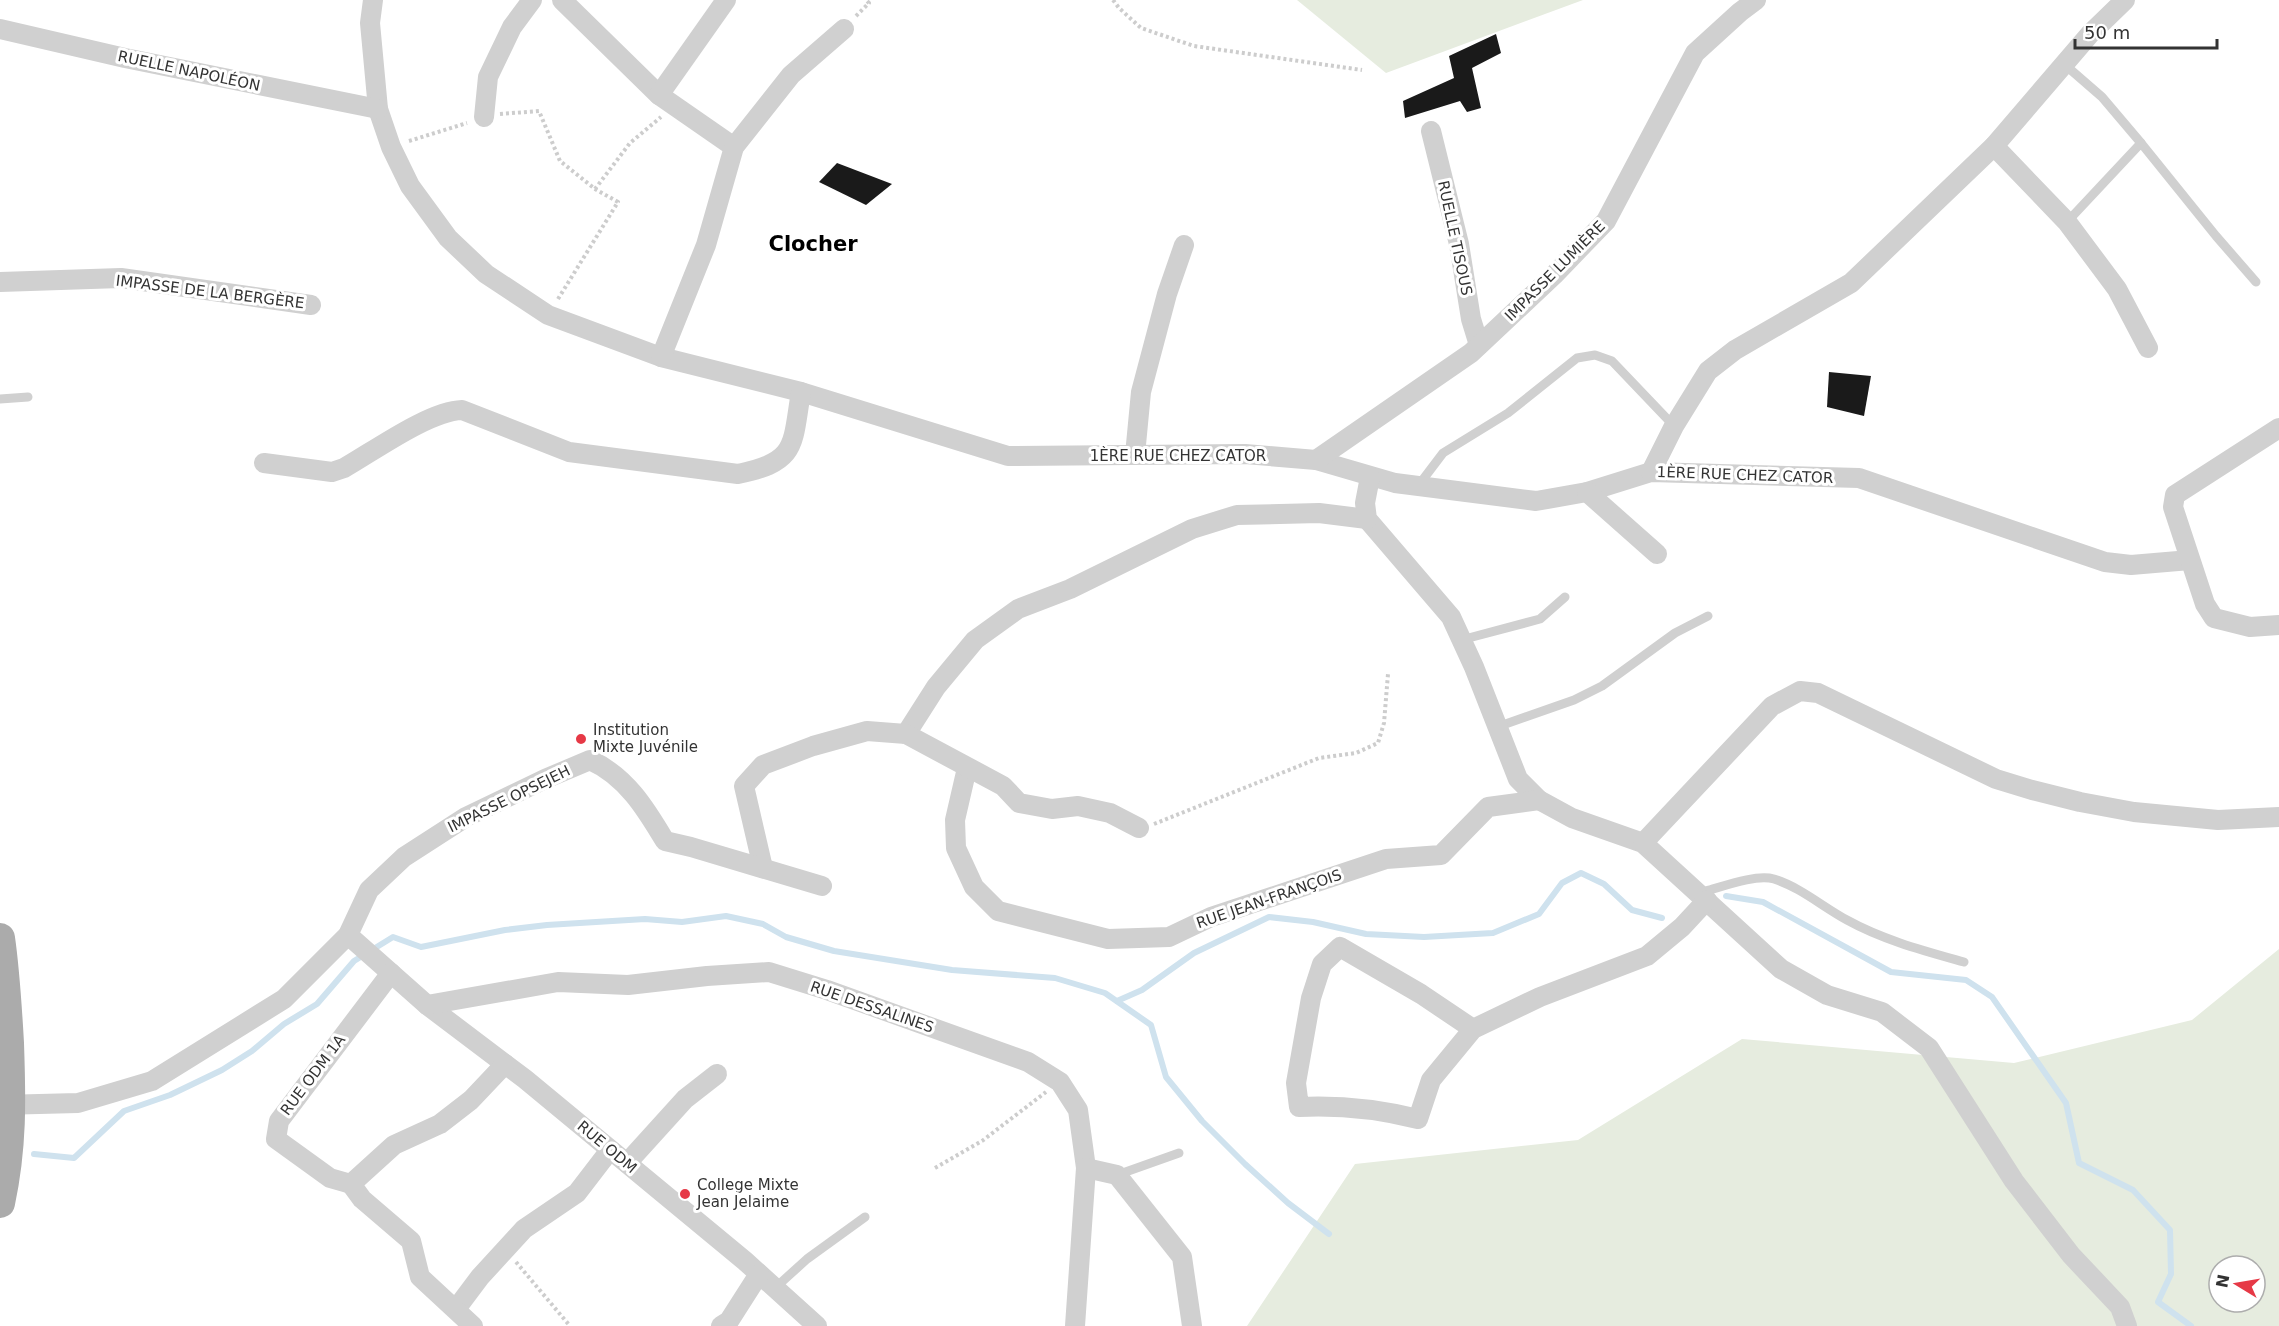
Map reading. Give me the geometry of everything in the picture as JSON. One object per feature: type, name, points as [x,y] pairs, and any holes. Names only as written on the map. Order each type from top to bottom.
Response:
[{"type":"main road","points":[[0,938],[5,975],[8,1166],[0,1203]]},
{"type":"street","name":"1ÈRE RUE CHEZ CATOR","points":[[373,0],[370,23],[378,109],[391,147],[410,186],[448,238],[486,274],[548,315],[661,357],[801,392],[1008,456],[1245,454],[1316,459],[1395,483],[1536,501],[1587,492],[1651,471],[1859,478],[2105,562],[2131,565],[2190,560]]},
{"type":"street","points":[[484,117],[488,77],[512,27],[532,0]]},
{"type":"street","points":[[562,0],[666,100],[734,147]]},
{"type":"street","points":[[666,100],[726,0]]},
{"type":"street","name":"IMPASSE LUMIÈRE","points":[[1316,459],[1479,345],[1554,275],[1605,221],[1695,53],[1756,0]]},
{"type":"street","points":[[1651,471],[1674,426],[1708,371],[1735,350],[1851,283],[1994,146],[2090,34],[2125,0]]},
{"type":"street","name":"RUELLE NAPOLÉON","points":[[0,29],[125,58],[378,109]]},
{"type":"street","points":[[661,357],[706,245],[734,147],[791,75],[844,29]]},
{"type":"street","name":"RUELLE TISOUS","points":[[1431,131],[1459,244],[1471,319],[1479,345]]},
{"type":"street","points":[[1994,146],[2067,222],[2117,289],[2148,348]]},
{"type":"street","points":[[1135,455],[1141,392],[1167,294],[1184,245]]},
{"type":"street","name":"IMPASSE DE LA BERGÈRE","points":[[0,282],[121,278],[311,305]]},
{"type":"street","points":[[264,463],[332,472],[344,468],[425,421],[449,411],[462,410],[569,452],[738,474],[760,470],[778,461],[790,449],[801,392]]},
{"type":"street","points":[[2279,428],[2175,495],[2173,507],[2205,604],[2214,618],[2250,627],[2279,625]]},
{"type":"street","points":[[1370,477],[1365,503],[1367,519],[1451,617],[1518,779],[1539,800],[1572,818],[1643,843],[1781,969],[1827,995],[1882,1012],[1929,1048],[2014,1181],[2071,1255],[2120,1307],[2127,1326]]},
{"type":"street","points":[[1587,492],[1657,554]]},
{"type":"street","points":[[906,734],[936,687],[975,640],[1018,609],[1070,588],[1192,529],[1237,515],[1319,513],[1367,519]]},
{"type":"street","points":[[1643,843],[1772,706],[1800,691],[1818,693],[1996,779],[2032,790],[2134,812],[2218,820],[2279,817]]},
{"type":"street","points":[[763,868],[744,786],[763,765],[867,731],[906,734],[1003,786],[1018,803],[1052,809],[1078,806],[1110,813],[1139,828]]},
{"type":"street","name":"IMPASSE OPSEJEH","points":[[7,1113],[78,1103],[152,1081],[284,999],[348,935],[369,890],[405,857],[466,817],[590,760],[606,767],[640,800],[665,842],[691,847],[822,886]]},
{"type":"street","name":"RUE JEAN-FRANÇOIS","points":[[968,768],[955,820],[956,848],[974,886],[998,911],[1108,939],[1169,937],[1211,917],[1386,859],[1441,855],[1488,807],[1539,800]]},
{"type":"street","points":[[1473,1029],[1421,994],[1340,947],[1322,964],[1311,998],[1296,1083],[1299,1107],[1358,1107],[1418,1119],[1431,1080],[1473,1029],[1540,997],[1647,956],[1682,927],[1707,900]]},
{"type":"street","name":"RUE ODM","points":[[348,935],[427,1005],[505,1064],[627,1163],[817,1326]]},
{"type":"street","name":"RUE DESSALINES","points":[[427,1005],[558,982],[628,985],[769,972],[827,990],[1028,1062],[1060,1082],[1078,1110],[1086,1168],[1075,1326]]},
{"type":"street","name":"RUE ODM 1A","points":[[351,1184],[330,1178],[276,1139],[279,1121],[391,973]]},
{"type":"street","points":[[473,1326],[420,1276],[411,1241],[362,1199],[351,1184],[394,1145],[440,1124],[463,1106],[505,1064]]},
{"type":"street","points":[[627,1163],[685,1099],[717,1074]]},
{"type":"street","points":[[456,1309],[524,1229],[577,1193],[610,1150]]},
{"type":"street","points":[[1086,1168],[1117,1175],[1182,1257],[1192,1326]]},
{"type":"street","points":[[721,1326],[729,1321],[759,1274]]},
{"type":"lane","points":[[2064,64],[2102,97],[2256,282]]},
{"type":"lane","points":[[2067,222],[2141,142]]},
{"type":"lane","points":[[1418,486],[1443,453],[1508,413],[1577,358],[1595,355],[1612,361],[1674,426]]},
{"type":"lane","points":[[0,399],[28,397]]},
{"type":"lane","points":[[1461,640],[1540,619],[1565,597]]},
{"type":"lane","points":[[1497,727],[1538,715],[1583,696],[1602,686],[1675,633],[1708,616]]},
{"type":"lane","points":[[1707,900],[1706,891],[1746,880],[1773,879],[1809,896],[1848,920],[1908,946],[1965,962]]},
{"type":"lane","points":[[1117,1175],[1179,1153]]},
{"type":"lane","points":[[775,1288],[807,1259],[865,1217]]},
{"type":"path","points":[[1113,0],[1141,28],[1194,46],[1362,70]]},
{"type":"path","points":[[595,189],[666,100]]},
{"type":"path","points":[[391,147],[491,115],[539,111],[560,161],[595,189],[618,202],[548,315]]},
{"type":"path","points":[[1139,828],[1166,820],[1319,758],[1356,753],[1378,743],[1384,723],[1388,674]]},
{"type":"path","points":[[935,1168],[982,1141],[1060,1082]]},
{"type":"path","points":[[506,1249],[570,1326]]},
{"type":"shaded area","points":[[1297,0],[1583,0],[1386,73]]},
{"type":"shaded area","points":[[2279,949],[2279,1326],[1247,1326],[1355,1164],[1578,1140],[1742,1039],[2014,1063],[2192,1020]]},
{"type":"building","points":[[1496,34],[1501,53],[1472,68],[1481,108],[1467,112],[1460,101],[1405,118],[1403,101],[1454,78],[1449,56]]},
{"type":"building","points":[[837,163],[892,184],[866,205],[819,182]]},
{"type":"building","points":[[1829,372],[1871,376],[1864,416],[1827,407]]},
{"type":"waterway","points":[[1117,1001],[1142,990],[1194,953],[1269,917],[1313,922],[1366,934],[1424,937],[1493,933],[1539,914],[1562,883],[1581,873],[1604,884],[1632,910],[1662,918]]},
{"type":"waterway","points":[[1726,896],[1763,902],[1891,972],[1966,980],[1992,997],[2066,1103],[2079,1163],[2133,1190],[2170,1230],[2171,1274],[2158,1302],[2191,1326]]},
{"type":"waterway","points":[[34,1154],[74,1158],[124,1111],[170,1095],[222,1070],[252,1051],[284,1024],[317,1004],[354,961],[393,937],[421,947],[505,930],[547,925],[645,919],[682,922],[726,916],[763,924],[786,937],[834,951],[952,970],[1055,978],[1105,993],[1151,1025],[1166,1077],[1202,1121],[1288,1203],[1329,1234]]},
{"type":"place","name":"Institution Mixte Juvénile","points":[[581,739]]},
{"type":"place","name":"College Mixte Jean Jelaime","points":[[685,1194]]},
{"type":"district","name":"Clocher","points":[[813,244]]}]
